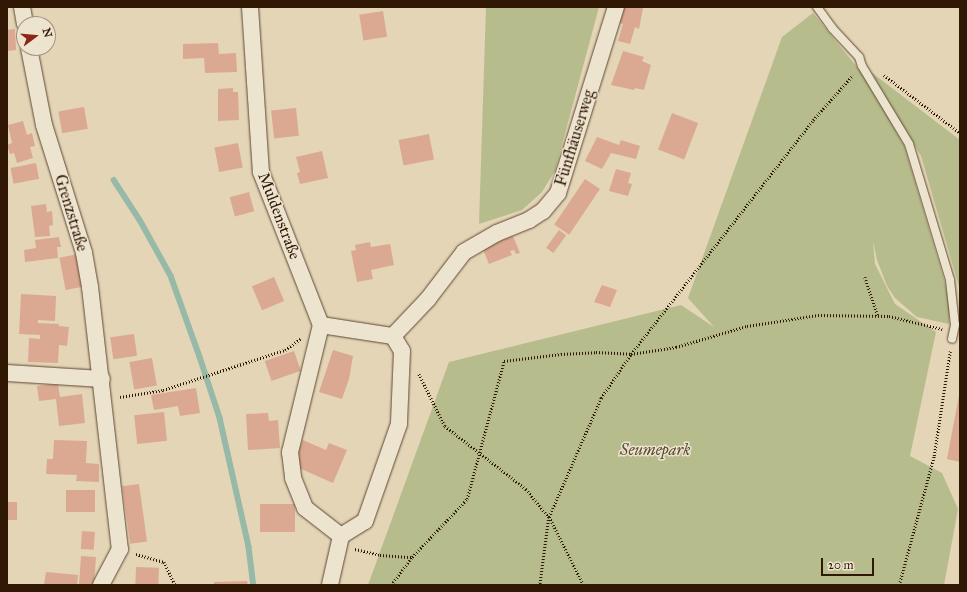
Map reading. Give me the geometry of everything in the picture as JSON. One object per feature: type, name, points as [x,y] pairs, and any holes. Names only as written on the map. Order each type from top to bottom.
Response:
[{"type":"street","name":"Muldenstraße","points":[[250,7],[261,172],[321,325]]},
{"type":"street","name":"Fünfhäuserweg","points":[[393,336],[428,299],[464,252],[496,233],[529,220],[543,211],[558,193],[616,7]]},
{"type":"street","name":"Grenzstraße","points":[[31,56],[44,125],[84,253],[102,379],[120,549]]},
{"type":"street","points":[[330,585],[341,541],[366,521],[399,424],[402,351],[393,336],[321,325],[290,452],[293,478],[305,508],[341,541]]},
{"type":"street","points":[[7,373],[102,379]]},
{"type":"street","points":[[101,585],[120,549]]},
{"type":"lane","points":[[817,7],[832,28],[859,57],[862,66],[909,144],[950,280],[955,331]]},
{"type":"path","points":[[859,57],[960,133]]},
{"type":"path","points":[[540,585],[549,517],[601,398],[631,354],[813,120],[843,85]]},
{"type":"path","points":[[865,277],[878,316]]},
{"type":"path","points":[[391,585],[412,557],[467,499],[504,361],[561,354],[596,352],[631,354],[676,347],[747,326],[818,315],[889,316],[955,331],[934,456],[899,585]]},
{"type":"path","points":[[104,400],[163,390],[284,350],[321,325]]},
{"type":"path","points":[[418,372],[445,426],[526,489],[549,517],[583,585]]},
{"type":"path","points":[[341,541],[380,555],[412,557]]},
{"type":"path","points":[[120,549],[164,562],[175,585]]},
{"type":"green space","points":[[486,7],[599,7],[555,171],[542,192],[522,210],[479,224]]},
{"type":"green space","name":"Seumepark","points":[[813,13],[865,77],[904,145],[945,283],[949,304],[949,324],[917,317],[895,298],[887,286],[877,260],[873,241],[875,264],[895,304],[936,332],[910,456],[942,473],[958,509],[944,585],[368,585],[449,362],[681,305],[714,327],[688,298],[782,37]]},
{"type":"green space","points":[[871,72],[960,140],[960,290],[921,156]]},
{"type":"building","points":[[623,7],[643,8],[639,29],[635,27],[630,44],[618,41],[623,24],[619,23]]},
{"type":"building","points":[[383,11],[387,37],[363,40],[359,15]]},
{"type":"building","points":[[15,29],[16,50],[7,51],[7,30]]},
{"type":"building","points":[[218,43],[219,54],[236,53],[237,72],[205,73],[204,58],[183,59],[183,44]]},
{"type":"building","points":[[623,51],[644,57],[642,61],[651,65],[644,90],[635,88],[634,90],[611,85]]},
{"type":"building","points":[[233,88],[233,92],[238,92],[239,120],[218,121],[218,89]]},
{"type":"building","points":[[84,107],[88,129],[62,133],[58,112]]},
{"type":"building","points":[[296,108],[299,136],[274,138],[271,111]]},
{"type":"building","points":[[672,113],[698,123],[684,159],[658,149]]},
{"type":"building","points":[[23,121],[27,135],[32,133],[35,146],[30,147],[33,158],[17,163],[14,153],[10,154],[7,145],[12,143],[8,125]]},
{"type":"building","points":[[429,134],[434,160],[404,165],[399,140]]},
{"type":"building","points":[[597,137],[619,145],[621,140],[640,146],[636,159],[611,153],[602,169],[585,161]]},
{"type":"building","points":[[238,143],[243,168],[219,172],[214,148]]},
{"type":"building","points":[[322,151],[328,178],[300,184],[297,173],[300,172],[296,157]]},
{"type":"building","points":[[36,163],[39,179],[14,184],[10,168]]},
{"type":"building","points":[[616,169],[631,173],[628,183],[632,184],[628,196],[609,191]]},
{"type":"building","points":[[585,179],[600,189],[569,235],[554,225]]},
{"type":"building","points":[[249,192],[254,211],[235,216],[230,197]]},
{"type":"building","points":[[46,204],[47,212],[52,211],[53,225],[49,226],[50,236],[35,237],[31,206]]},
{"type":"building","points":[[559,230],[566,235],[553,253],[546,248]]},
{"type":"building","points":[[513,236],[520,253],[516,254],[514,250],[510,251],[512,255],[489,264],[482,247]]},
{"type":"building","points":[[59,237],[61,247],[57,247],[58,258],[25,262],[24,250],[36,248],[35,240]]},
{"type":"building","points":[[370,242],[371,247],[390,244],[394,265],[371,270],[373,279],[357,282],[351,251],[356,250],[355,245]]},
{"type":"building","points":[[78,254],[84,286],[66,290],[59,258]]},
{"type":"building","points":[[274,277],[284,301],[262,310],[252,286]]},
{"type":"building","points":[[602,285],[617,290],[610,307],[594,302]]},
{"type":"building","points":[[21,294],[56,296],[55,321],[38,320],[38,323],[59,324],[59,326],[69,327],[67,346],[59,345],[58,363],[28,362],[29,338],[40,339],[40,335],[19,334]]},
{"type":"building","points":[[134,334],[137,356],[113,359],[110,337]]},
{"type":"building","points":[[333,350],[353,356],[349,379],[342,399],[319,392]]},
{"type":"building","points":[[294,351],[301,371],[272,381],[265,361]]},
{"type":"building","points":[[152,358],[157,386],[134,390],[129,362]]},
{"type":"building","points":[[58,384],[60,397],[82,394],[85,423],[59,426],[56,399],[39,401],[37,386]]},
{"type":"building","points":[[196,388],[200,413],[180,416],[178,406],[154,410],[151,395]]},
{"type":"building","points":[[960,395],[960,462],[947,459]]},
{"type":"building","points":[[164,412],[167,441],[137,444],[134,415]]},
{"type":"building","points":[[268,413],[269,421],[278,420],[280,448],[248,450],[246,414]]},
{"type":"building","points":[[54,440],[87,441],[86,463],[99,464],[99,482],[76,481],[77,475],[46,474],[47,459],[53,459]]},
{"type":"building","points":[[303,440],[326,450],[329,443],[347,450],[333,483],[292,465]]},
{"type":"building","points":[[139,484],[147,541],[130,544],[122,486]]},
{"type":"building","points":[[66,490],[95,490],[95,512],[66,512]]},
{"type":"building","points":[[7,502],[17,502],[17,520],[7,520]]},
{"type":"building","points":[[260,504],[295,504],[295,532],[260,532]]},
{"type":"building","points":[[82,531],[95,532],[94,550],[81,549]]},
{"type":"building","points":[[81,556],[96,557],[94,585],[79,585]]},
{"type":"building","points":[[136,567],[159,568],[158,585],[135,585]]},
{"type":"building","points":[[46,572],[78,575],[77,585],[44,585]]},
{"type":"building","points":[[247,581],[248,585],[214,585],[214,582]]},
{"type":"waterway","points":[[114,180],[140,220],[171,276],[200,357],[220,418],[249,547],[254,585]]}]
